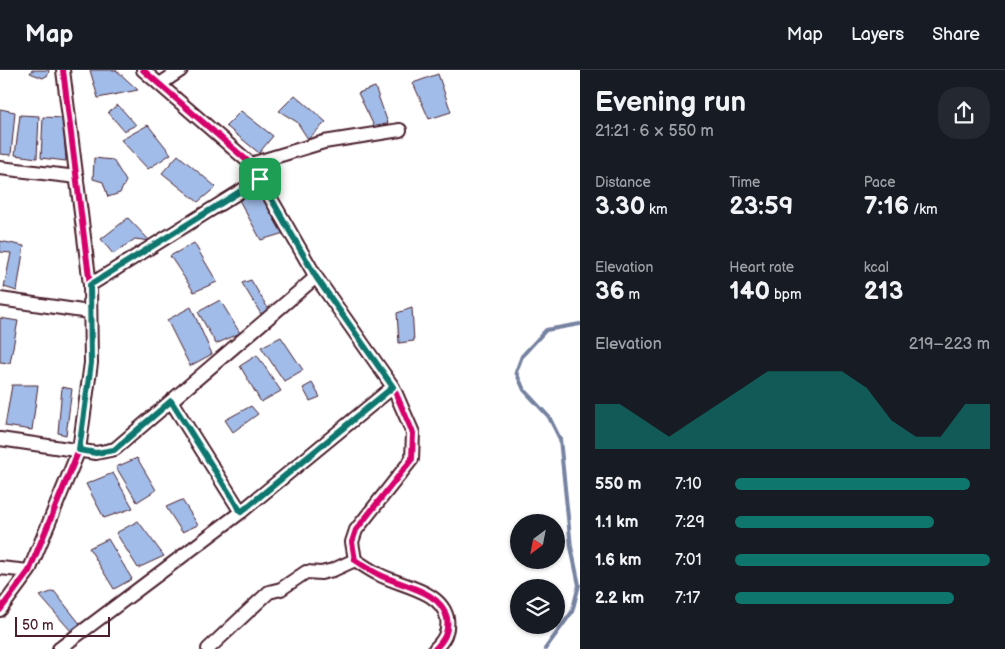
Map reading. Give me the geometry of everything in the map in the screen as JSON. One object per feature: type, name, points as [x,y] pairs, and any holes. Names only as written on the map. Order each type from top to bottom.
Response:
[{"type":"street","points":[[0,610],[29,571],[79,450],[91,363],[90,285],[63,70]]},
{"type":"street","points":[[143,70],[251,164],[316,277],[393,387],[413,433],[412,459],[356,530],[352,542],[355,560],[378,574],[426,593],[438,602],[446,616],[448,629],[443,640],[435,649]]},
{"type":"street","points":[[160,84],[180,70]]},
{"type":"street","points":[[251,164],[324,142],[400,130]]},
{"type":"street","points":[[0,168],[77,177]]},
{"type":"street","points":[[90,285],[260,179]]},
{"type":"street","points":[[0,439],[96,453],[114,450],[316,277]]},
{"type":"street","points":[[0,299],[89,312]]},
{"type":"street","points":[[59,649],[241,512],[393,387]]},
{"type":"street","points":[[171,401],[241,512]]},
{"type":"street","points":[[208,649],[268,592],[281,589],[306,572],[320,573],[333,570],[355,560]]},
{"type":"street","points":[[0,568],[29,571]]},
{"type":"building","points":[[32,70],[49,70],[48,75],[43,78],[30,73]]},
{"type":"building","points":[[90,70],[116,70],[138,90],[98,98]]},
{"type":"building","points":[[438,74],[451,112],[429,119],[413,83]]},
{"type":"building","points":[[375,87],[388,123],[375,128],[358,93]]},
{"type":"building","points":[[295,95],[326,122],[308,139],[297,122],[279,111]]},
{"type":"building","points":[[118,105],[136,125],[124,131],[108,112]]},
{"type":"building","points":[[0,109],[15,112],[11,155],[0,154]]},
{"type":"building","points":[[241,111],[273,136],[259,153],[226,126]]},
{"type":"building","points":[[20,115],[39,116],[37,158],[15,155]]},
{"type":"building","points":[[43,117],[63,118],[66,161],[41,158]]},
{"type":"building","points":[[148,125],[171,154],[148,169],[121,140]]},
{"type":"building","points":[[178,155],[216,187],[198,202],[162,173]]},
{"type":"building","points":[[94,158],[113,160],[126,181],[120,193],[108,197],[103,182],[93,179]]},
{"type":"building","points":[[260,190],[284,233],[261,240],[239,200]]},
{"type":"building","points":[[128,218],[150,241],[135,239],[113,254],[101,239]]},
{"type":"building","points":[[0,241],[24,246],[17,291],[4,287],[11,253],[0,252]]},
{"type":"building","points":[[194,243],[217,282],[194,292],[170,256]]},
{"type":"building","points":[[251,280],[269,310],[261,314],[242,283]]},
{"type":"building","points":[[220,300],[240,333],[216,344],[198,312]]},
{"type":"building","points":[[191,307],[212,354],[190,366],[167,320]]},
{"type":"building","points":[[412,308],[414,341],[399,343],[397,313]]},
{"type":"building","points":[[0,318],[18,321],[10,363],[0,362]]},
{"type":"building","points":[[281,337],[303,370],[284,381],[261,347]]},
{"type":"building","points":[[257,355],[281,391],[261,402],[240,366]]},
{"type":"building","points":[[312,383],[320,397],[310,401],[303,388]]},
{"type":"building","points":[[12,385],[38,385],[32,430],[5,426]]},
{"type":"building","points":[[62,387],[72,389],[66,435],[58,433]]},
{"type":"building","points":[[251,406],[258,414],[233,432],[225,420]]},
{"type":"building","points":[[137,458],[156,490],[137,502],[116,467]]},
{"type":"building","points":[[113,473],[133,508],[104,518],[86,484]]},
{"type":"building","points":[[182,500],[198,525],[182,532],[166,507]]},
{"type":"building","points":[[138,521],[164,556],[138,568],[116,533]]},
{"type":"building","points":[[108,539],[132,579],[114,589],[89,548]]},
{"type":"building","points":[[54,591],[81,625],[71,631],[40,596]]},
{"type":"waterway","points":[[545,649],[572,612],[579,585],[571,547],[560,439],[549,417],[524,390],[516,372],[522,356],[546,330],[580,324]]},
{"type":"cycle path","points":[[0,610],[29,571],[79,450],[91,363],[90,285],[63,70]]},
{"type":"cycle path","points":[[143,70],[251,164],[316,277],[393,387],[413,433],[412,459],[356,530],[352,542],[355,560],[378,574],[418,590],[437,601],[443,609],[447,623],[443,639],[435,649]]},
{"type":"route","points":[[260,179],[316,277],[393,387],[241,512],[171,401],[114,450],[96,453],[79,450],[91,363],[90,285],[260,179]]}]
